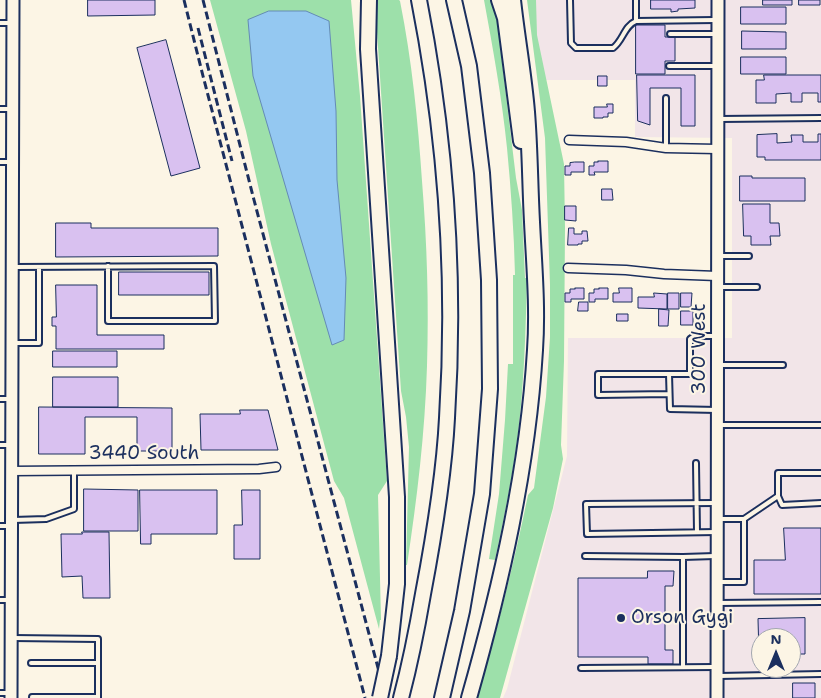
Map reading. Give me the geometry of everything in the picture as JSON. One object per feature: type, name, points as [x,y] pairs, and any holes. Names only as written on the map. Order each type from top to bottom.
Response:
[{"type":"highway","points":[[359,0],[368,49]]},
{"type":"highway","points":[[369,0],[368,49],[397,497],[397,584],[389,656],[380,698]]},
{"type":"highway","points":[[401,698],[411,661],[430,559],[440,486],[447,419],[450,340],[450,285],[443,154],[436,99],[419,0]]},
{"type":"highway","points":[[442,698],[462,611],[482,494],[490,389],[489,280],[482,172],[469,66],[454,0]]},
{"type":"highway","points":[[499,0],[504,18],[530,196]]},
{"type":"highway","points":[[469,698],[485,642],[516,501],[527,431],[535,349],[535,278],[527,112],[513,0]]},
{"type":"street","points":[[7,695],[11,638],[6,600],[7,524],[11,471],[6,445],[6,400],[12,343],[12,267],[6,162],[12,109],[12,0]]},
{"type":"street","name":"300 West","points":[[717,698],[718,0]]},
{"type":"street","points":[[569,140],[626,142],[666,148],[717,149]]},
{"type":"street","points":[[568,268],[626,270],[717,282]]},
{"type":"street","name":"3440 South","points":[[11,471],[259,469],[276,467]]},
{"type":"lane","points":[[570,0],[571,43],[576,48],[613,48],[620,41],[630,24],[636,21],[718,20]]},
{"type":"lane","points":[[636,0],[636,21]]},
{"type":"lane","points":[[0,23],[13,23]]},
{"type":"lane","points":[[670,34],[718,34]]},
{"type":"lane","points":[[669,66],[718,66]]},
{"type":"lane","points":[[666,98],[666,148]]},
{"type":"lane","points":[[0,109],[12,109]]},
{"type":"lane","points":[[717,118],[821,118]]},
{"type":"lane","points":[[717,256],[749,256]]},
{"type":"lane","points":[[12,267],[108,266],[214,266],[215,321],[108,321],[108,266]]},
{"type":"lane","points":[[12,343],[39,343],[39,267]]},
{"type":"lane","points":[[717,282],[757,287]]},
{"type":"lane","points":[[669,394],[598,395],[598,374],[690,374],[690,339],[694,336],[717,336]]},
{"type":"lane","points":[[717,365],[783,365]]},
{"type":"lane","points":[[669,374],[670,409],[717,410]]},
{"type":"lane","points":[[717,425],[821,424]]},
{"type":"lane","points":[[696,463],[697,532]]},
{"type":"lane","points":[[7,524],[46,519],[74,510],[74,470]]},
{"type":"lane","points":[[821,473],[778,473],[778,496],[782,505],[821,503]]},
{"type":"lane","points":[[717,519],[744,519],[778,496]]},
{"type":"lane","points":[[717,503],[586,504],[587,534],[717,532]]},
{"type":"lane","points":[[717,582],[744,582],[744,519]]},
{"type":"lane","points":[[585,556],[717,556]]},
{"type":"lane","points":[[683,557],[683,667]]},
{"type":"lane","points":[[717,603],[821,602]]},
{"type":"lane","points":[[11,638],[98,638],[98,697],[32,697]]},
{"type":"lane","points":[[31,663],[98,663]]},
{"type":"lane","points":[[581,668],[683,667],[717,671],[821,674]]},
{"type":"shaded area","points":[[529,0],[821,0],[821,698],[503,698],[507,689],[567,456],[568,338],[732,338],[732,138],[635,137],[635,80],[538,80]]},
{"type":"green space","points":[[210,0],[351,0],[360,96],[387,481],[378,495],[381,620],[379,629],[344,498],[334,481],[271,244],[246,131]]},
{"type":"green space","points":[[376,0],[400,1],[408,46],[419,136],[425,227],[428,320],[426,391],[420,466],[407,565],[409,447],[401,391]]},
{"type":"green space","points":[[484,0],[491,0],[496,12],[516,178],[522,210],[525,278],[527,278],[525,350],[518,435],[512,477],[495,560],[489,559],[499,494],[508,364],[513,364],[513,275],[515,275],[505,129]]},
{"type":"green space","points":[[527,0],[536,0],[537,35],[564,164],[564,361],[561,445],[563,459],[553,508],[500,698],[477,698],[505,597],[528,495],[534,488],[546,397],[550,337],[550,285],[545,138]]},
{"type":"water","points":[[269,11],[306,11],[329,21],[336,111],[337,180],[346,278],[344,340],[332,345],[253,76],[248,20]]},
{"type":"building","points":[[88,0],[155,0],[155,15],[88,16]]},
{"type":"building","points":[[651,0],[695,0],[695,8],[678,9],[678,11],[671,12],[671,9],[651,9]]},
{"type":"building","points":[[763,0],[792,0],[792,5],[763,5]]},
{"type":"building","points":[[799,0],[820,0],[820,5],[799,5]]},
{"type":"building","points":[[741,7],[786,7],[786,24],[741,24]]},
{"type":"building","points":[[636,25],[665,25],[665,37],[675,37],[675,61],[665,61],[665,74],[636,74]]},
{"type":"building","points":[[742,31],[786,32],[786,49],[742,49]]},
{"type":"building","points":[[166,40],[200,168],[171,176],[137,48]]},
{"type":"building","points":[[741,57],[786,57],[786,74],[741,74]]},
{"type":"building","points":[[637,75],[695,75],[695,126],[681,126],[681,88],[650,88],[650,125],[638,121]]},
{"type":"building","points":[[764,75],[821,75],[821,102],[818,102],[818,93],[802,93],[802,102],[791,102],[791,93],[776,94],[776,103],[756,103],[756,80],[764,80]]},
{"type":"building","points":[[598,76],[607,76],[607,86],[598,86]]},
{"type":"building","points":[[607,104],[613,104],[613,113],[608,113],[608,117],[594,118],[594,107],[607,107]]},
{"type":"building","points":[[777,134],[777,143],[792,142],[791,135],[803,135],[803,142],[818,142],[818,134],[821,134],[821,160],[765,160],[765,157],[757,157],[757,135]]},
{"type":"building","points":[[608,161],[608,172],[594,172],[595,175],[589,175],[589,166],[594,166],[594,162]]},
{"type":"building","points":[[584,162],[584,172],[571,172],[571,175],[565,175],[565,166],[570,166],[570,163]]},
{"type":"building","points":[[740,176],[752,176],[752,178],[805,178],[805,201],[740,201]]},
{"type":"building","points":[[602,189],[612,189],[613,200],[602,200]]},
{"type":"building","points":[[743,204],[770,204],[770,223],[779,223],[780,236],[770,236],[771,245],[751,245],[751,236],[744,236]]},
{"type":"building","points":[[565,206],[576,206],[576,221],[565,220]]},
{"type":"building","points":[[56,223],[91,223],[91,228],[218,228],[218,256],[56,257]]},
{"type":"building","points":[[569,228],[574,228],[574,234],[582,234],[582,231],[587,231],[588,241],[582,241],[582,244],[578,245],[568,245]]},
{"type":"building","points":[[119,272],[209,272],[209,295],[119,295]]},
{"type":"building","points":[[56,285],[97,285],[97,335],[164,335],[164,349],[56,349],[56,326],[52,326],[52,317],[56,317]]},
{"type":"building","points":[[584,288],[584,299],[571,299],[571,302],[565,302],[565,293],[570,293],[570,289]]},
{"type":"building","points":[[608,288],[608,299],[595,299],[595,302],[589,302],[589,293],[594,293],[594,289]]},
{"type":"building","points":[[619,288],[632,288],[632,302],[613,302],[613,293],[619,293]]},
{"type":"building","points":[[654,293],[667,294],[667,309],[638,308],[638,297],[654,297]]},
{"type":"building","points":[[668,293],[679,293],[679,309],[668,309]]},
{"type":"building","points":[[681,293],[692,293],[691,307],[681,307]]},
{"type":"building","points":[[579,302],[588,302],[588,311],[578,311]]},
{"type":"building","points":[[659,309],[669,310],[668,326],[659,326]]},
{"type":"building","points":[[681,311],[693,311],[693,325],[681,325]]},
{"type":"building","points":[[617,314],[628,314],[628,321],[617,321]]},
{"type":"building","points":[[53,351],[117,351],[117,367],[53,367]]},
{"type":"building","points":[[53,377],[118,377],[118,407],[53,407]]},
{"type":"building","points":[[39,407],[172,408],[172,451],[137,451],[137,417],[85,417],[85,454],[39,454]]},
{"type":"building","points":[[240,410],[268,410],[278,450],[201,450],[200,414],[240,414]]},
{"type":"building","points":[[84,489],[138,490],[138,531],[84,531]]},
{"type":"building","points":[[140,490],[217,490],[217,534],[151,534],[151,544],[141,544]]},
{"type":"building","points":[[242,490],[260,490],[260,559],[234,559],[234,525],[242,525]]},
{"type":"building","points":[[784,528],[821,528],[821,594],[754,594],[754,560],[785,560]]},
{"type":"building","points":[[82,532],[109,532],[110,598],[83,598],[82,576],[62,577],[61,534],[82,534]]},
{"type":"building","name":"Orson Gygi","points":[[648,571],[674,571],[673,586],[665,586],[665,650],[673,650],[673,664],[648,664],[648,657],[578,657],[578,578],[647,578]]},
{"type":"building","points":[[805,618],[805,654],[801,654],[801,628],[758,628],[758,619]]},
{"type":"building","points":[[793,683],[815,683],[815,698],[793,698]]},
{"type":"railway","points":[[184,0],[365,698]]},
{"type":"railway","points":[[203,0],[386,698]]},
{"type":"railway","points":[[198,28],[232,161]]},
{"type":"place","name":"Orson Gygi","points":[[621,618]]}]
